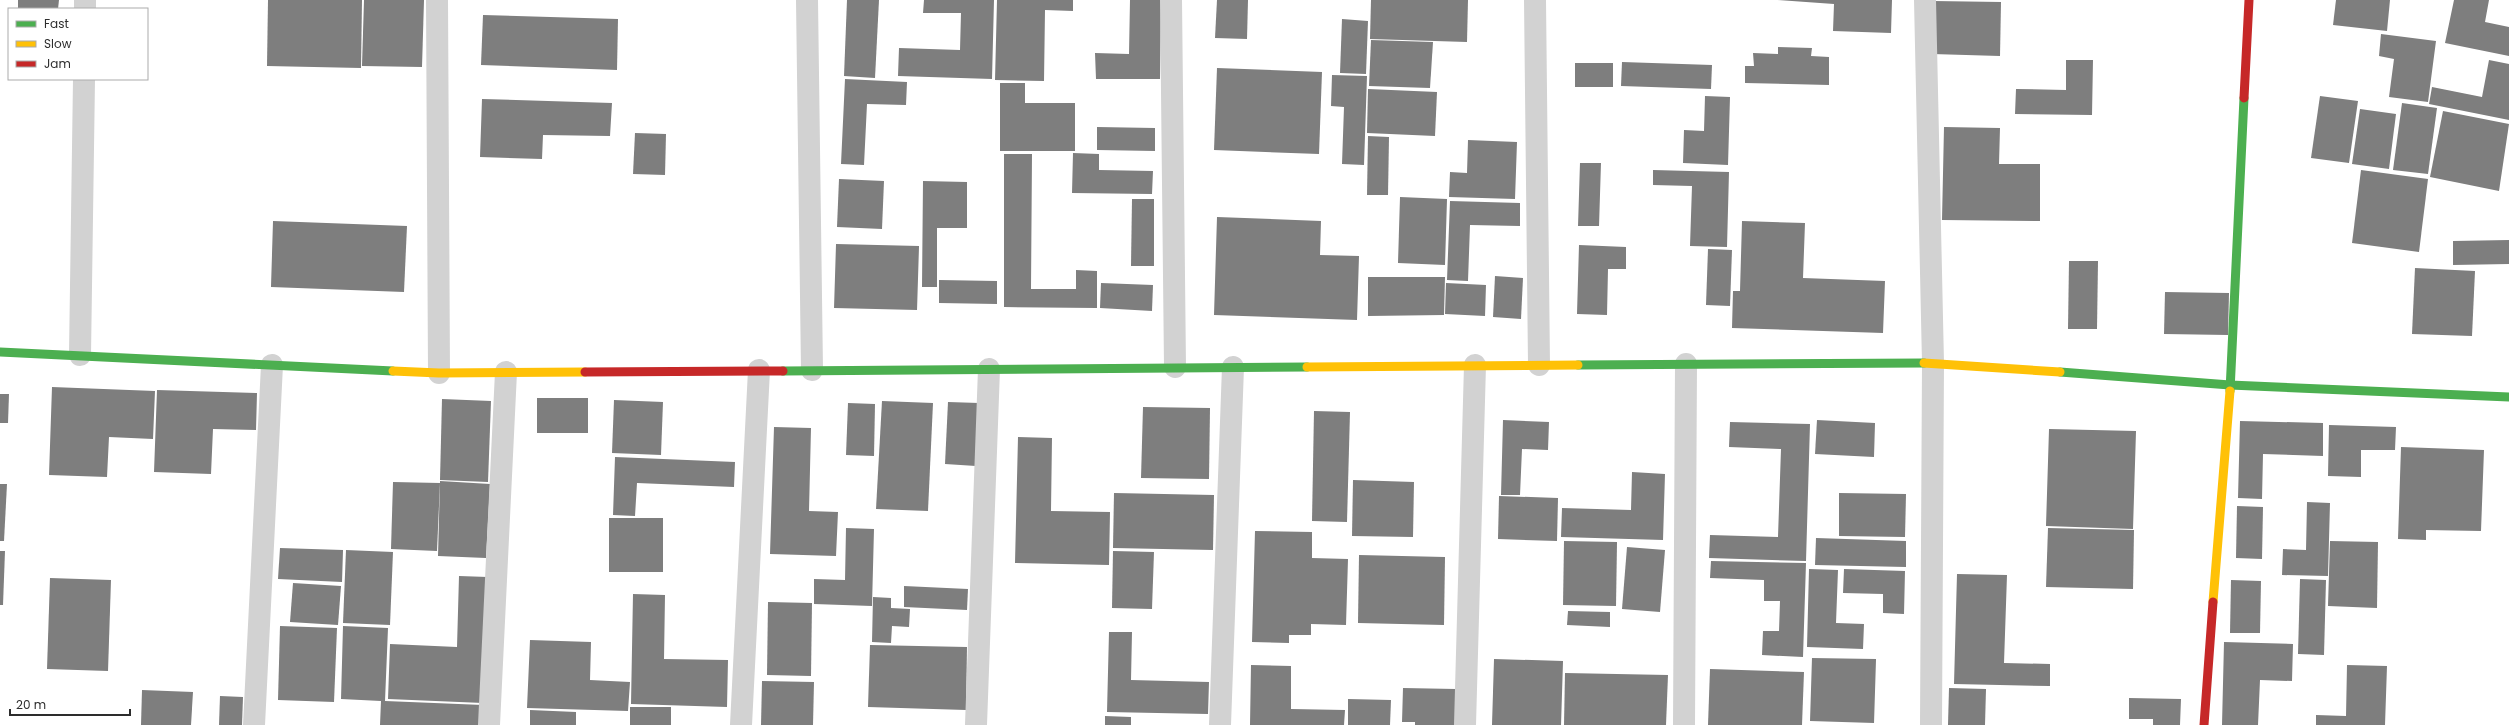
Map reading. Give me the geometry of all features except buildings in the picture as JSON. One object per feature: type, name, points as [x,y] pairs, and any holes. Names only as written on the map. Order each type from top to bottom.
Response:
[{"type":"street","points":[[437,0],[439,373]]},
{"type":"street","points":[[807,0],[812,370]]},
{"type":"street","points":[[1171,0],[1175,367]]},
{"type":"street","points":[[1535,0],[1539,365]]},
{"type":"street","points":[[1925,0],[1933,363],[1930,725]]},
{"type":"street","points":[[2204,725],[2230,385],[2249,0]]},
{"type":"street","points":[[80,355],[84,80]]},
{"type":"street","points":[[0,352],[439,373],[1933,363],[2230,385],[2509,397]]},
{"type":"street","points":[[1684,725],[1686,364]]},
{"type":"street","points":[[254,725],[272,365]]},
{"type":"street","points":[[1465,725],[1475,365]]},
{"type":"street","points":[[1220,725],[1233,367]]},
{"type":"street","points":[[976,725],[990,369]]},
{"type":"street","points":[[741,725],[759,370]]},
{"type":"street","points":[[489,725],[506,372]]},
{"type":"traffic: fast","points":[[2230,391],[2244,98]]},
{"type":"traffic: fast","points":[[0,352],[393,371]]},
{"type":"traffic: fast","points":[[1578,365],[1924,363]]},
{"type":"traffic: fast","points":[[783,371],[1307,367]]},
{"type":"traffic: fast","points":[[2060,372],[2230,385],[2509,397]]},
{"type":"traffic: slow","points":[[1924,363],[2060,372]]},
{"type":"traffic: slow","points":[[1307,367],[1578,365]]},
{"type":"traffic: slow","points":[[393,371],[439,373],[585,372]]},
{"type":"traffic: slow","points":[[2213,602],[2230,391]]},
{"type":"traffic: jam","points":[[2244,98],[2249,0]]},
{"type":"traffic: jam","points":[[585,372],[783,371]]},
{"type":"traffic: jam","points":[[2204,725],[2213,602]]}]
